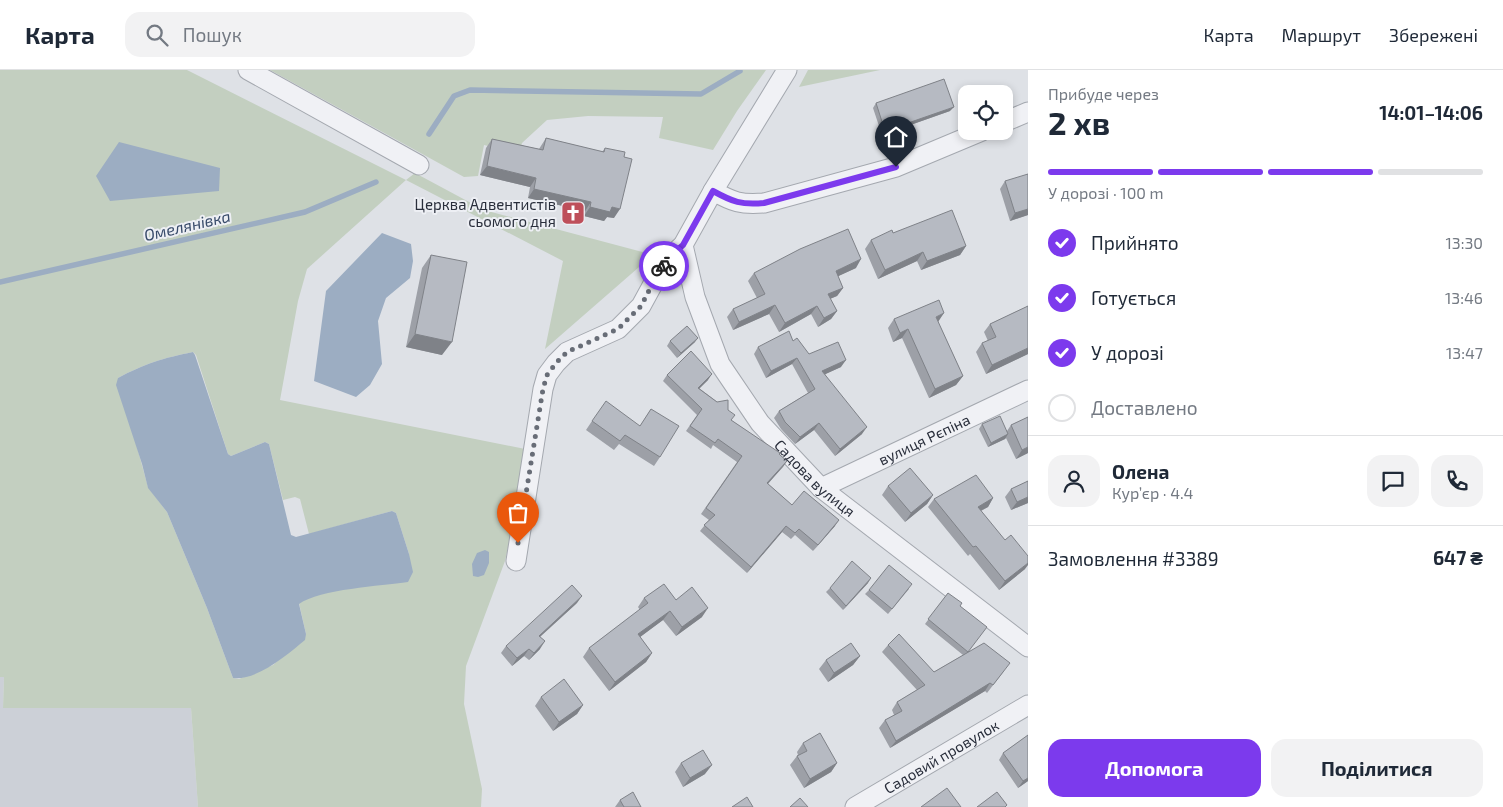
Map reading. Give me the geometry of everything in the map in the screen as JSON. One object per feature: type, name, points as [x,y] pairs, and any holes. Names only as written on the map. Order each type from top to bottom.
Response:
[{"type":"street","points":[[248,70],[420,165]]},
{"type":"street","points":[[516,561],[543,389],[547,375],[567,352],[618,329],[641,306],[658,273],[683,245],[713,191],[787,70]]},
{"type":"street","points":[[1013,118],[1028,112]]},
{"type":"street","points":[[713,191],[732,202],[747,205],[764,203],[896,167],[960,140]]},
{"type":"street","name":"Садова вулиця","points":[[683,245],[695,298],[720,364],[760,423],[821,488],[1028,647]]},
{"type":"street","name":"вулиця Рєпіна","points":[[821,488],[1028,390]]},
{"type":"street","name":"Садовий провулок","points":[[855,807],[1028,705]]},
{"type":"shaded area","points":[[0,677],[4,677],[3,708],[191,708],[198,807],[0,807]]},
{"type":"green space","points":[[0,70],[187,70],[406,180],[307,269],[298,301],[280,400],[530,450],[505,561],[466,666],[464,704],[482,789],[481,807],[198,807],[191,708],[3,708],[4,677],[0,677]],"holes":[[[193,352],[196,355],[228,454],[231,456],[265,442],[269,444],[283,500],[295,497],[300,499],[309,534],[392,511],[396,513],[409,554],[299,603],[306,634],[273,665],[239,679],[233,678],[207,608],[167,512],[148,487],[118,378],[163,359]]]},
{"type":"green space","points":[[270,70],[766,70],[737,111],[713,150],[659,138],[663,117],[588,116],[547,120],[522,143],[519,153],[484,145],[478,176],[464,177]]},
{"type":"green space","points":[[808,70],[880,70],[799,87]]},
{"type":"green space","points":[[415,173],[484,210],[650,254],[646,261],[545,349],[563,261],[406,180]]},
{"type":"water","points":[[119,142],[220,168],[219,191],[110,201],[96,176]]},
{"type":"water","points":[[382,233],[411,244],[413,261],[410,278],[386,298],[378,321],[382,364],[370,385],[356,397],[314,381],[326,291]]},
{"type":"water","points":[[193,352],[228,454],[231,456],[265,442],[269,444],[291,535],[296,537],[392,511],[396,513],[413,572],[408,582],[321,595],[299,604],[306,634],[305,640],[272,665],[262,671],[242,678],[233,678],[207,608],[167,512],[148,488],[116,385],[118,378],[145,365]]},
{"type":"water","points":[[485,550],[489,552],[489,563],[484,575],[473,576],[472,564],[477,553]]},
{"type":"building","points":[[944,79],[954,107],[885,131],[876,103]]},
{"type":"building","points":[[546,138],[604,152],[605,148],[625,152],[624,157],[632,159],[620,209],[612,207],[610,212],[590,207],[591,202],[534,189],[536,178],[487,166],[492,139],[543,150]]},
{"type":"building","points":[[1028,174],[1028,209],[1015,213],[1005,181]]},
{"type":"building","points":[[952,210],[966,246],[927,261],[923,252],[885,270],[871,240],[892,230],[893,233]]},
{"type":"building","points":[[848,229],[861,259],[836,271],[843,288],[828,294],[837,311],[824,318],[817,306],[785,323],[775,305],[739,322],[733,309],[765,294],[754,273],[800,249]]},
{"type":"building","points":[[431,255],[467,262],[452,342],[415,334]]},
{"type":"building","points":[[939,300],[944,313],[936,317],[963,376],[935,389],[908,329],[900,333],[894,319]]},
{"type":"building","points":[[1028,306],[1028,348],[992,365],[982,343],[996,337],[990,324]]},
{"type":"building","points":[[687,326],[698,338],[681,353],[670,341]]},
{"type":"building","points":[[789,331],[793,341],[797,338],[809,354],[838,342],[846,360],[822,371],[867,427],[840,449],[819,423],[800,437],[785,422],[779,411],[815,389],[797,358],[771,371],[758,347]]},
{"type":"building","points":[[691,351],[712,374],[698,388],[717,402],[728,400],[728,410],[735,415],[731,420],[780,453],[787,461],[767,483],[792,505],[804,491],[839,520],[818,545],[799,529],[795,533],[786,526],[751,567],[704,525],[715,515],[706,508],[742,456],[718,439],[715,443],[690,426],[702,409],[667,375]]},
{"type":"building","points":[[606,401],[640,426],[651,409],[679,426],[660,457],[625,435],[620,441],[592,421]]},
{"type":"building","points":[[1000,416],[1008,434],[991,443],[982,424]]},
{"type":"building","points":[[1028,417],[1028,447],[1022,450],[1011,425]]},
{"type":"building","points":[[910,468],[933,495],[911,513],[888,486]]},
{"type":"building","points":[[976,475],[993,498],[978,507],[1005,540],[1011,535],[1028,556],[1028,563],[1005,581],[976,546],[973,547],[934,499]]},
{"type":"building","points":[[1028,481],[1028,497],[1017,502],[1011,489]]},
{"type":"building","points":[[852,561],[871,578],[846,606],[830,588]]},
{"type":"building","points":[[889,565],[912,584],[892,609],[869,590]]},
{"type":"building","points":[[664,584],[676,600],[692,587],[708,608],[682,627],[670,611],[638,634],[652,653],[615,682],[589,648],[648,603],[644,598]]},
{"type":"building","points":[[572,585],[582,596],[539,636],[545,641],[534,653],[529,649],[517,658],[506,646]]},
{"type":"building","points":[[948,593],[962,603],[960,606],[987,627],[968,652],[928,619]]},
{"type":"building","points":[[899,634],[934,672],[984,643],[1010,663],[993,685],[990,683],[896,741],[885,720],[902,711],[897,702],[925,685],[888,645]]},
{"type":"building","points":[[851,643],[860,656],[834,673],[826,660]]},
{"type":"building","points":[[564,679],[583,705],[559,722],[541,697]]},
{"type":"building","points":[[820,733],[837,763],[810,779],[797,756],[807,751],[803,743]]},
{"type":"building","points":[[1028,735],[1028,778],[1023,781],[1003,753]]},
{"type":"building","points":[[703,750],[712,765],[690,778],[681,763]]},
{"type":"building","points":[[947,788],[961,807],[921,807]]},
{"type":"building","points":[[633,792],[641,807],[624,807],[620,800]]},
{"type":"building","points":[[997,792],[1007,805],[1005,807],[977,807]]},
{"type":"building","points":[[747,797],[753,807],[732,807]]},
{"type":"building","points":[[800,798],[808,807],[790,807]]},
{"type":"waterway","name":"Омелянівка","points":[[429,134],[454,96],[470,90],[701,94],[740,71]]},
{"type":"waterway","name":"Омелянівка","points":[[0,282],[305,212],[376,182]]},
{"type":"way so far","points":[[518,543],[543,389],[547,375],[567,352],[618,329],[641,306],[658,273],[664,266]]},
{"type":"place","name":"Церква Адвентистів сьомого дня","points":[[573,213]]},
{"type":"route","points":[[664,266],[683,245],[713,191],[732,202],[747,205],[764,203],[896,167]]}]
